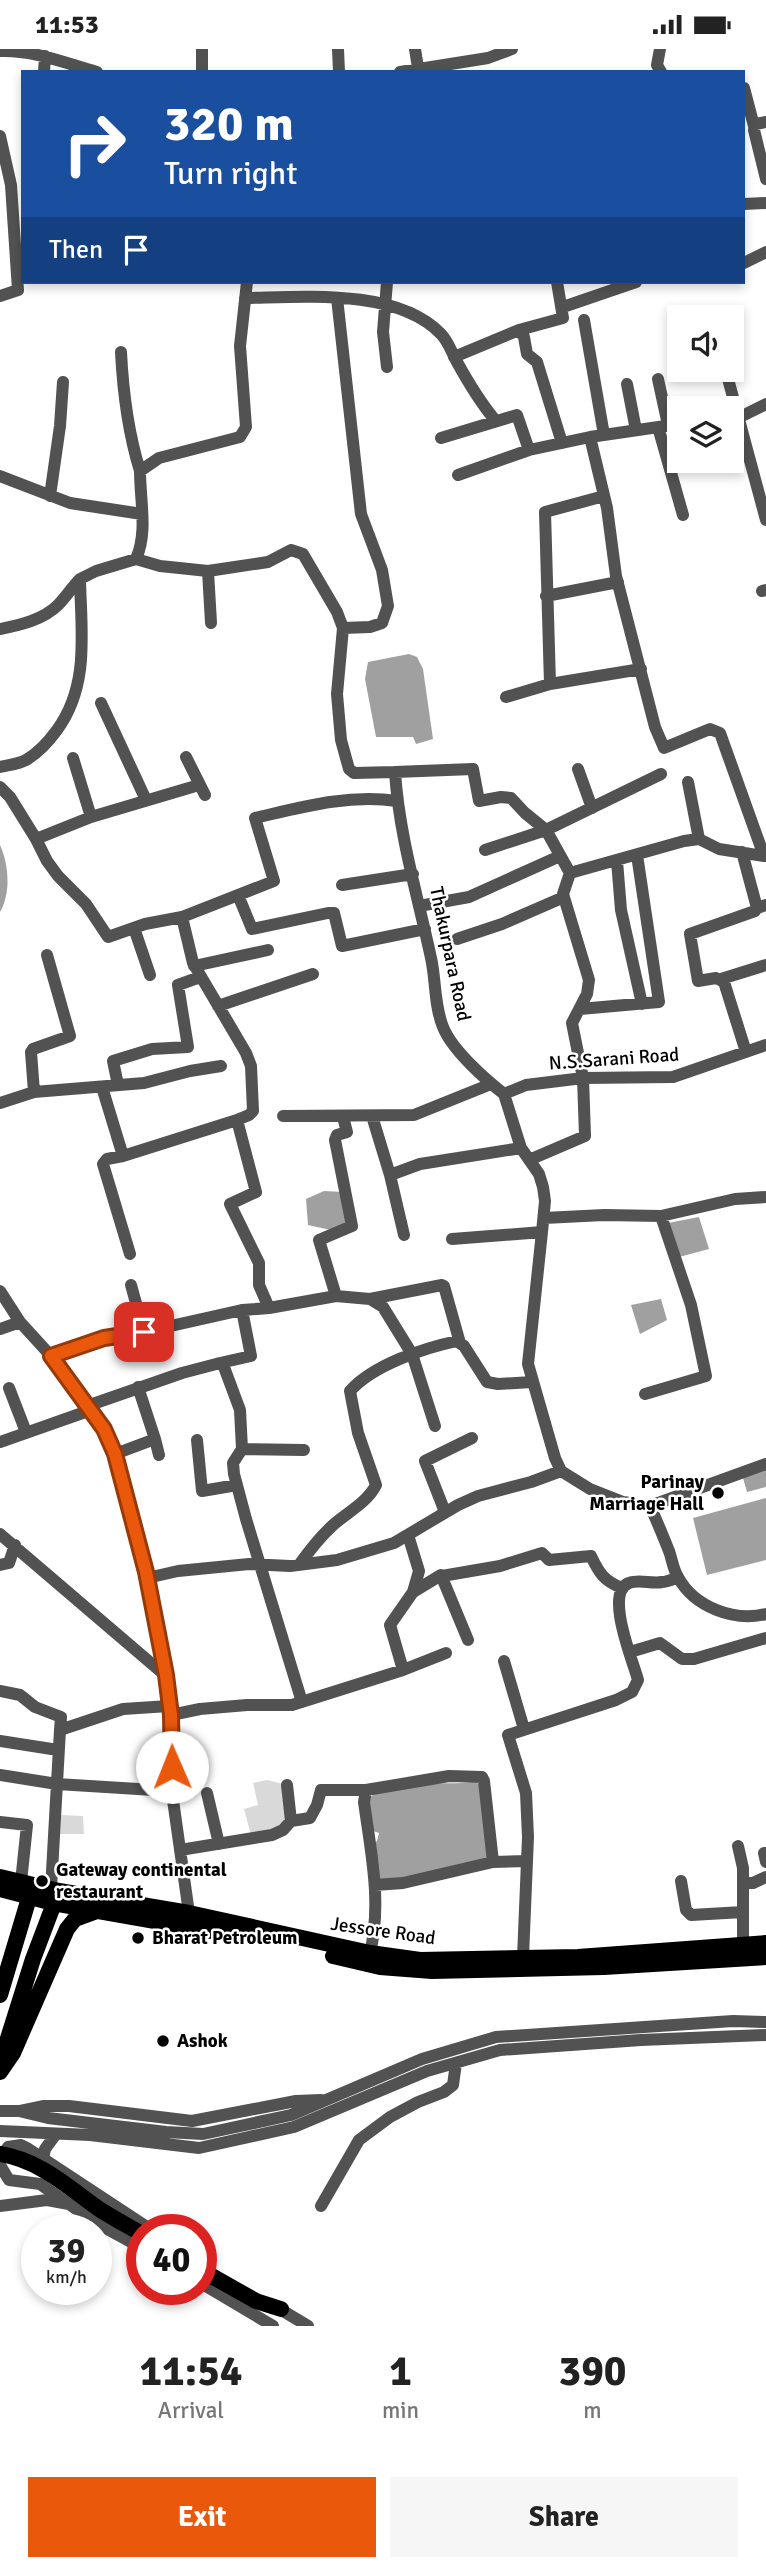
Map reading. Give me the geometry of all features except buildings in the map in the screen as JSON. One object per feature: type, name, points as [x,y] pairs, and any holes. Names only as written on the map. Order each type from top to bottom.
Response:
[{"type":"main road","points":[[0,1877],[54,1894],[0,2066]]},
{"type":"main road","points":[[0,1889],[28,1888]]},
{"type":"main road","points":[[0,1995],[28,1888]]},
{"type":"main road","name":"Jessore Road","points":[[54,1894],[99,1910],[199,1927],[371,1965],[417,1971],[622,1966],[766,1957]]},
{"type":"main road","name":"Jessore Road","points":[[54,1894],[189,1913],[370,1953],[421,1959],[578,1957],[766,1943]]},
{"type":"main road","points":[[0,2072],[13,2053],[67,1929],[75,1919],[99,1910]]},
{"type":"main road","points":[[0,2154],[27,2161],[40,2168],[126,2225]]},
{"type":"main road","points":[[217,2280],[256,2301],[281,2309]]},
{"type":"street","points":[[202,49],[202,70]]},
{"type":"street","points":[[338,49],[339,70]]},
{"type":"street","points":[[415,49],[418,68]]},
{"type":"street","points":[[410,70],[462,67],[512,49]]},
{"type":"street","points":[[660,49],[657,65],[660,70]]},
{"type":"street","points":[[0,51],[19,50],[49,54],[92,70]]},
{"type":"street","points":[[745,90],[760,124],[765,172]]},
{"type":"street","points":[[0,136],[11,185],[19,253],[18,290],[0,296]]},
{"type":"street","points":[[745,204],[766,203]]},
{"type":"street","points":[[745,262],[766,252]]},
{"type":"street","points":[[140,471],[159,458],[240,437],[246,427],[240,346],[247,284]]},
{"type":"street","points":[[387,284],[383,332],[387,367]]},
{"type":"street","points":[[454,357],[519,330],[563,318],[557,284]]},
{"type":"street","points":[[563,307],[596,288],[623,284]]},
{"type":"street","points":[[246,298],[337,298],[399,308],[426,322],[443,335],[472,390],[495,420]]},
{"type":"street","points":[[337,298],[361,514],[382,570],[388,606],[382,623],[370,627],[343,628]]},
{"type":"street","points":[[584,320],[604,435]]},
{"type":"street","points":[[519,330],[524,337],[527,354],[537,362],[562,443]]},
{"type":"street","points":[[121,352],[131,442],[140,471],[142,546],[136,559]]},
{"type":"street","points":[[658,379],[667,420]]},
{"type":"street","points":[[50,496],[63,382]]},
{"type":"street","points":[[627,384],[636,430]]},
{"type":"street","points":[[744,414],[766,404]]},
{"type":"street","points":[[440,438],[517,415],[529,450]]},
{"type":"street","points":[[458,475],[529,450],[667,425]]},
{"type":"street","points":[[570,873],[699,839],[719,849],[765,856],[720,733],[710,729],[664,748],[655,727],[618,582],[604,496],[590,437]]},
{"type":"street","points":[[744,444],[766,520]]},
{"type":"street","points":[[676,473],[683,515]]},
{"type":"street","points":[[0,476],[50,496],[91,507],[142,514]]},
{"type":"street","points":[[550,684],[545,512],[604,496]]},
{"type":"street","points":[[0,629],[31,622],[47,614],[88,573],[136,559],[160,566],[208,571],[268,562],[291,550],[303,554],[337,612],[343,628],[337,694],[345,760],[349,769],[354,773],[473,769],[479,801],[511,798],[546,830],[570,873]]},
{"type":"street","points":[[208,571],[211,624]]},
{"type":"street","points":[[0,767],[26,760],[48,742],[71,706],[81,666],[80,579]]},
{"type":"street","points":[[546,596],[618,582]]},
{"type":"street","points":[[506,697],[550,684],[641,669]]},
{"type":"street","points":[[101,703],[146,800]]},
{"type":"street","points":[[36,839],[91,817],[146,800],[202,790],[186,757]]},
{"type":"street","points":[[73,758],[91,817]]},
{"type":"street","points":[[578,769],[592,808]]},
{"type":"street","name":"Thakurpara Road","points":[[395,772],[397,801],[443,1028],[491,1084],[505,1094]]},
{"type":"street","points":[[485,849],[546,830],[661,774]]},
{"type":"street","points":[[688,782],[699,839]]},
{"type":"street","points":[[0,787],[10,797],[58,877],[86,904],[108,937],[182,917],[274,881],[255,818],[336,800],[377,798],[397,801]]},
{"type":"street","points":[[742,852],[761,907],[690,935],[698,981],[721,979],[766,965]]},
{"type":"street","points":[[579,1009],[659,1002],[637,855]]},
{"type":"street","points":[[419,906],[470,897],[560,856]]},
{"type":"street","points":[[617,861],[621,910],[642,1004]]},
{"type":"street","points":[[529,1160],[585,1136],[583,1078],[572,1023],[587,994],[589,980],[564,897],[563,889],[570,873]]},
{"type":"street","points":[[342,885],[413,874]]},
{"type":"street","points":[[238,895],[252,929],[334,913],[342,946],[425,929]]},
{"type":"street","points":[[457,939],[502,925],[564,897]]},
{"type":"street","points":[[130,1254],[103,1164],[107,1159],[237,1120],[253,1111],[251,1066],[240,1041],[197,972],[182,917]]},
{"type":"street","points":[[134,928],[150,975]]},
{"type":"street","points":[[118,1085],[113,1061],[152,1049],[188,1047],[178,985],[197,972],[268,950]]},
{"type":"street","points":[[34,1092],[31,1052],[37,1047],[70,1035],[47,955]]},
{"type":"street","points":[[218,1006],[313,974]]},
{"type":"street","points":[[721,979],[746,1052]]},
{"type":"street","name":"N.S.Sarani Road","points":[[505,1094],[526,1085],[583,1078],[673,1077],[766,1045]]},
{"type":"street","points":[[0,1103],[34,1092],[145,1083],[190,1070],[221,1066]]},
{"type":"street","points":[[283,1116],[414,1115],[491,1084]]},
{"type":"street","points":[[102,1087],[123,1156]]},
{"type":"street","points":[[505,1094],[521,1147],[543,1187],[543,1225],[528,1364],[531,1382],[561,1471],[601,1494],[623,1502],[650,1506],[766,1464]]},
{"type":"street","points":[[372,1116],[404,1235]]},
{"type":"street","points":[[337,1296],[319,1240],[352,1227],[335,1140],[337,1135],[346,1132],[343,1117]]},
{"type":"street","points":[[237,1120],[256,1192],[230,1204],[259,1263],[259,1286],[269,1308]]},
{"type":"street","points":[[390,1175],[420,1164],[521,1147]]},
{"type":"street","points":[[452,1239],[604,1215],[661,1216],[735,1199],[766,1198]]},
{"type":"street","points":[[645,1394],[706,1375],[691,1305],[661,1216]]},
{"type":"street","points":[[131,1285],[144,1332]]},
{"type":"street","points":[[51,1356],[104,1338],[242,1310],[337,1296],[370,1299],[442,1285],[460,1342],[487,1382],[531,1382]]},
{"type":"street","points":[[0,1292],[20,1322],[51,1356],[104,1429],[115,1454],[147,1578],[166,1675],[170,1710],[172,1793],[189,1913]]},
{"type":"street","points":[[370,1299],[383,1307],[412,1354],[435,1426]]},
{"type":"street","points":[[0,1442],[138,1387],[251,1356],[242,1310]]},
{"type":"street","points":[[0,1329],[20,1322]]},
{"type":"street","points":[[299,1565],[314,1545],[371,1494],[376,1485],[358,1433],[352,1389],[382,1369],[412,1354],[460,1342]]},
{"type":"street","points":[[220,1363],[224,1367],[240,1410],[242,1449],[233,1463],[237,1485],[302,1702]]},
{"type":"street","points":[[138,1387],[159,1455]]},
{"type":"street","points":[[9,1388],[26,1432]]},
{"type":"street","points":[[445,1512],[425,1461],[472,1438]]},
{"type":"street","points":[[115,1454],[155,1439]]},
{"type":"street","points":[[197,1440],[202,1492],[237,1485]]},
{"type":"street","points":[[242,1449],[304,1450]]},
{"type":"street","points":[[147,1578],[189,1570],[299,1565],[374,1551],[478,1496],[561,1471]]},
{"type":"street","points":[[650,1506],[678,1577],[694,1597],[709,1607],[733,1615],[766,1614]]},
{"type":"street","points":[[0,1534],[166,1675]]},
{"type":"street","points":[[404,1670],[390,1625],[412,1592],[419,1571],[408,1535]]},
{"type":"street","points":[[0,1565],[9,1563],[15,1545]]},
{"type":"street","points":[[412,1592],[442,1576],[500,1566],[542,1553],[548,1560],[591,1556],[602,1577],[622,1588]]},
{"type":"street","points":[[442,1576],[468,1640]]},
{"type":"street","points":[[523,1957],[527,1861],[526,1793],[508,1735],[616,1700],[632,1692],[638,1680],[618,1611],[622,1588],[633,1581],[663,1582],[678,1577]]},
{"type":"street","points":[[630,1652],[660,1643],[681,1659],[694,1659],[766,1638]]},
{"type":"street","points":[[60,1730],[122,1709],[170,1710],[292,1705],[404,1670],[446,1653]]},
{"type":"street","points":[[504,1661],[524,1729]]},
{"type":"street","points":[[0,1691],[20,1695],[35,1707],[61,1717],[54,1894]]},
{"type":"street","points":[[0,1741],[58,1750]]},
{"type":"street","points":[[0,1775],[57,1784],[154,1790]]},
{"type":"street","points":[[180,1850],[283,1831],[291,1821],[310,1818],[321,1790],[366,1790],[449,1776],[481,1777],[484,1781],[494,1862]]},
{"type":"street","points":[[287,1785],[291,1821]]},
{"type":"street","points":[[366,1790],[376,1923],[370,1953]]},
{"type":"street","points":[[207,1793],[219,1844]]},
{"type":"street","points":[[0,1822],[27,1825],[28,1888]]},
{"type":"street","points":[[738,1846],[743,1868],[743,1944]]},
{"type":"street","points":[[766,1853],[766,1862]]},
{"type":"street","points":[[375,1885],[403,1883],[494,1862],[527,1861]]},
{"type":"street","points":[[743,1882],[753,1883],[766,1877]]},
{"type":"street","points":[[681,1881],[686,1910],[691,1915],[743,1912]]},
{"type":"street","points":[[0,2111],[19,2111],[44,2117],[194,2135],[279,2119],[422,2059],[507,2035],[766,2021]]},
{"type":"street","points":[[0,2131],[90,2135],[188,2148],[209,2147],[294,2127],[427,2071],[510,2048],[682,2037],[766,2035]]},
{"type":"street","points":[[321,2206],[359,2140],[390,2117],[444,2092],[453,2085],[456,2063]]},
{"type":"street","points":[[43,2159],[45,2149],[56,2134]]},
{"type":"street","points":[[0,2159],[4,2150],[13,2145],[27,2148],[127,2214]]},
{"type":"street","points":[[0,2165],[9,2180],[40,2184],[98,2224],[126,2239]]},
{"type":"street","points":[[0,2206],[47,2200],[69,2204]]},
{"type":"street","points":[[217,2283],[273,2326]]},
{"type":"street","points":[[281,2309],[308,2326]]},
{"type":"shaded area","points":[[409,654],[417,657],[423,669],[433,739],[416,744],[413,737],[376,737],[365,679],[368,662]]},
{"type":"shaded area","points":[[0,845],[8,879],[0,912]]},
{"type":"shaded area","points":[[324,1191],[343,1192],[349,1221],[335,1231],[308,1225],[306,1199]]},
{"type":"shaded area","points":[[699,1217],[709,1249],[679,1257],[668,1223]]},
{"type":"shaded area","points":[[661,1299],[667,1320],[640,1334],[631,1305]]},
{"type":"shaded area","points":[[766,1464],[766,1487],[747,1492],[741,1471]]},
{"type":"shaded area","points":[[766,1498],[766,1560],[707,1575],[693,1518]]},
{"type":"shaded area","points":[[267,1780],[287,1785],[291,1821],[252,1839],[244,1809],[258,1805],[253,1783]]},
{"type":"shaded area","points":[[475,1782],[479,1784],[491,1863],[379,1881],[373,1844],[379,1833],[370,1830],[369,1798],[391,1787]]},
{"type":"shaded area","points":[[61,1815],[83,1816],[84,1834],[60,1834]]},
{"type":"place","name":"Parinay Marriage Hall","points":[[718,1493]]},
{"type":"place","name":"Gateway continental restaurant","points":[[42,1881]]},
{"type":"place","name":"Bharat Petroleum","points":[[138,1938]]},
{"type":"place","name":"Ashok","points":[[163,2041]]},
{"type":"route","points":[[144,1332],[104,1338],[51,1356],[104,1429],[115,1454],[146,1572],[166,1675],[171,1715],[172,1767]]}]
